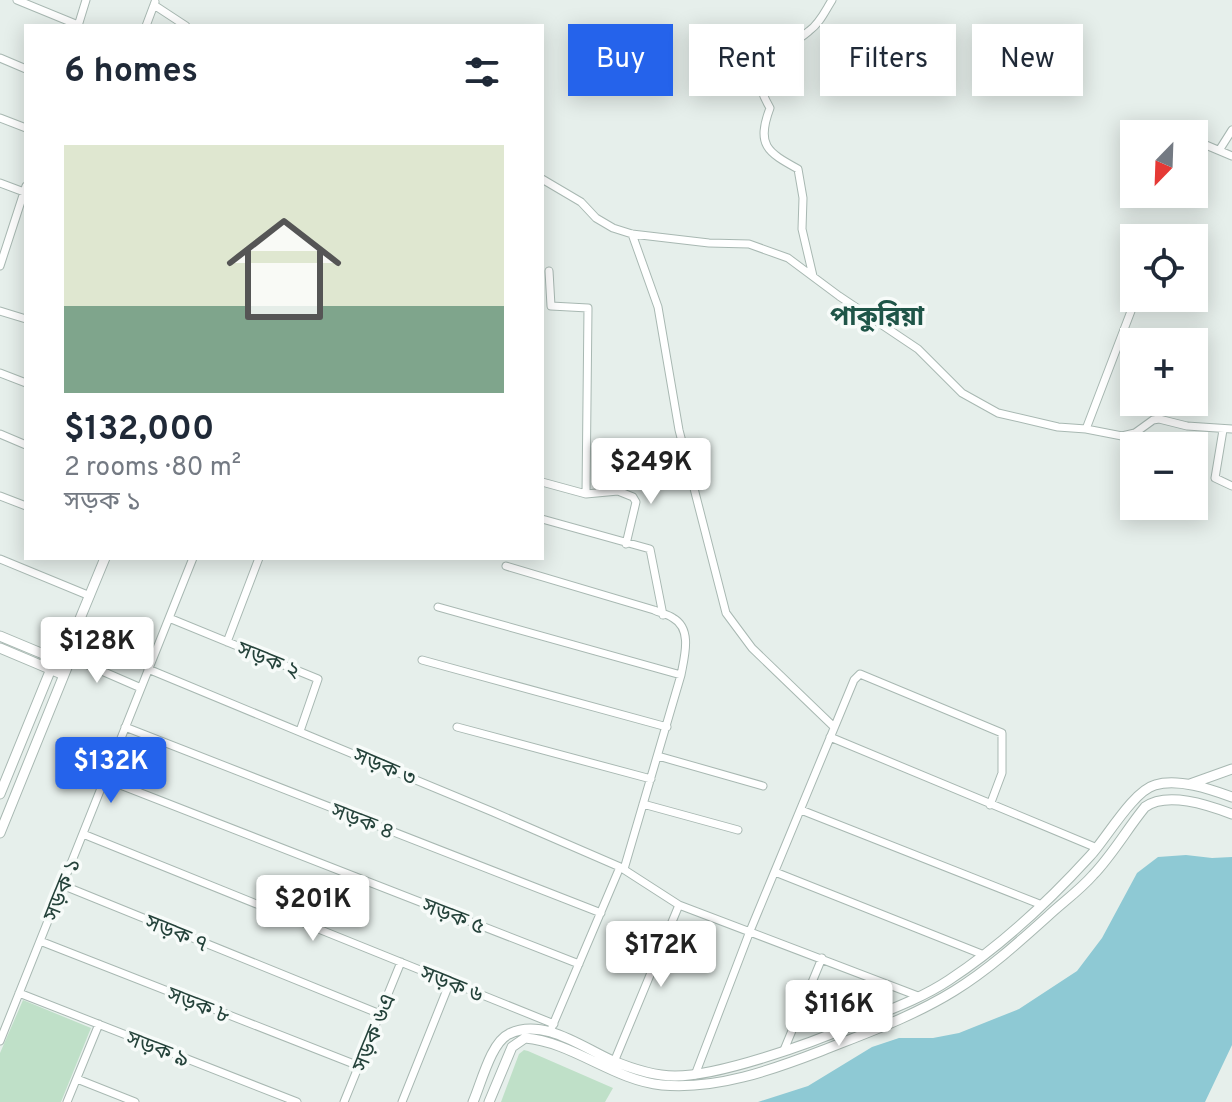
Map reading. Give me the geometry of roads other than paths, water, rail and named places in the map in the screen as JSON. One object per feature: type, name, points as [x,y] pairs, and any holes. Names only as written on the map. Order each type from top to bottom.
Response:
[{"type":"street","points":[[17,0],[31,3],[74,24]]},
{"type":"street","points":[[79,24],[86,0]]},
{"type":"street","points":[[813,276],[802,229],[803,198],[798,169],[770,150],[764,140],[762,128],[770,108],[761,93],[761,73],[769,57],[793,44],[819,23],[832,0]]},
{"type":"street","points":[[147,24],[155,2],[183,24]]},
{"type":"street","points":[[0,58],[24,68]]},
{"type":"street","points":[[0,118],[24,127]]},
{"type":"street","points":[[1220,149],[1232,130]]},
{"type":"street","points":[[1208,145],[1232,156]]},
{"type":"street","points":[[544,180],[581,202],[596,218],[613,228],[632,234],[709,243],[749,244],[788,258],[918,349],[962,393],[998,413],[1058,427],[1129,435],[1159,419],[1187,426],[1232,429]]},
{"type":"street","points":[[0,183],[24,189]]},
{"type":"street","points":[[0,266],[4,241],[24,191]]},
{"type":"street","points":[[632,234],[658,307],[679,430],[726,613],[752,648],[834,727]]},
{"type":"street","points":[[549,271],[551,306],[588,308],[586,494]]},
{"type":"street","points":[[0,311],[24,318]]},
{"type":"street","points":[[1086,429],[1131,312]]},
{"type":"street","points":[[0,373],[24,382]]},
{"type":"street","points":[[1223,430],[1215,474],[1218,481],[1232,486]]},
{"type":"street","points":[[0,434],[24,444]]},
{"type":"street","points":[[544,483],[586,494],[618,491],[633,497],[636,502],[626,544]]},
{"type":"street","points":[[0,496],[24,505]]},
{"type":"street","points":[[544,520],[651,551],[663,615]]},
{"type":"street","points":[[0,559],[90,596]]},
{"type":"street","points":[[0,794],[61,664],[104,560]]},
{"type":"street","name":"সড়ক ১","points":[[0,1041],[192,560]]},
{"type":"street","points":[[227,642],[258,560]]},
{"type":"street","points":[[506,566],[675,618],[683,629],[686,650],[667,727],[622,868],[552,1028]]},
{"type":"street","points":[[438,607],[681,675]]},
{"type":"street","name":"সড়ক ২","points":[[169,618],[318,679],[300,731]]},
{"type":"street","points":[[0,636],[61,664]]},
{"type":"street","points":[[0,648],[141,688]]},
{"type":"street","points":[[422,660],[667,727]]},
{"type":"street","points":[[0,833],[2,820],[61,664]]},
{"type":"street","name":"সড়ক ৩","points":[[148,669],[622,868],[679,905],[918,996]]},
{"type":"street","points":[[695,1075],[750,931],[854,680],[860,674],[1002,733],[1002,773],[990,805]]},
{"type":"street","name":"সড়ক ৪","points":[[125,727],[601,913]]},
{"type":"street","points":[[457,727],[651,779]]},
{"type":"street","points":[[830,737],[1097,848]]},
{"type":"street","points":[[658,756],[763,786]]},
{"type":"street","points":[[1185,785],[1232,769]]},
{"type":"street","name":"সড়ক ৫","points":[[105,779],[579,964]]},
{"type":"street","points":[[473,1102],[498,1041],[552,1028],[614,1062],[673,1076],[695,1075],[845,1029],[947,981],[984,955],[1042,905],[1097,848],[1143,791],[1154,785],[1185,785],[1232,797]]},
{"type":"street","points":[[516,1037],[547,1043],[610,1070],[660,1085],[727,1080],[775,1068],[918,1011],[966,983],[1000,959],[1093,876],[1152,802],[1184,802],[1232,814]]},
{"type":"street","points":[[643,804],[738,830]]},
{"type":"street","points":[[801,810],[1042,905]]},
{"type":"street","name":"সড়ক ৬","points":[[83,834],[521,1011],[552,1028]]},
{"type":"street","points":[[775,872],[984,955]]},
{"type":"street","name":"সড়ক ৭","points":[[62,885],[380,1014]]},
{"type":"street","points":[[614,1062],[679,905]]},
{"type":"street","name":"সড়ক ৮","points":[[40,941],[359,1066]]},
{"type":"street","points":[[784,1050],[822,958]]},
{"type":"street","name":"সড়ক ৬এ","points":[[344,1102],[401,962]]},
{"type":"street","points":[[402,1102],[450,982]]},
{"type":"street","name":"সড়ক ৯","points":[[19,993],[297,1102]]},
{"type":"street","points":[[489,1102],[516,1037],[521,1011]]},
{"type":"street","points":[[67,1102],[99,1024]]},
{"type":"street","points":[[77,1079],[135,1102]]},
{"type":"water","points":[[1158,857],[1232,857],[1232,1045],[1205,1102],[758,1102],[808,1086],[872,1047],[899,1038],[933,1038],[959,1033],[1019,1009],[1077,971],[1102,938],[1137,873]]},
{"type":"district","name":"পাকুরিয়া","points":[[877,316]]}]
